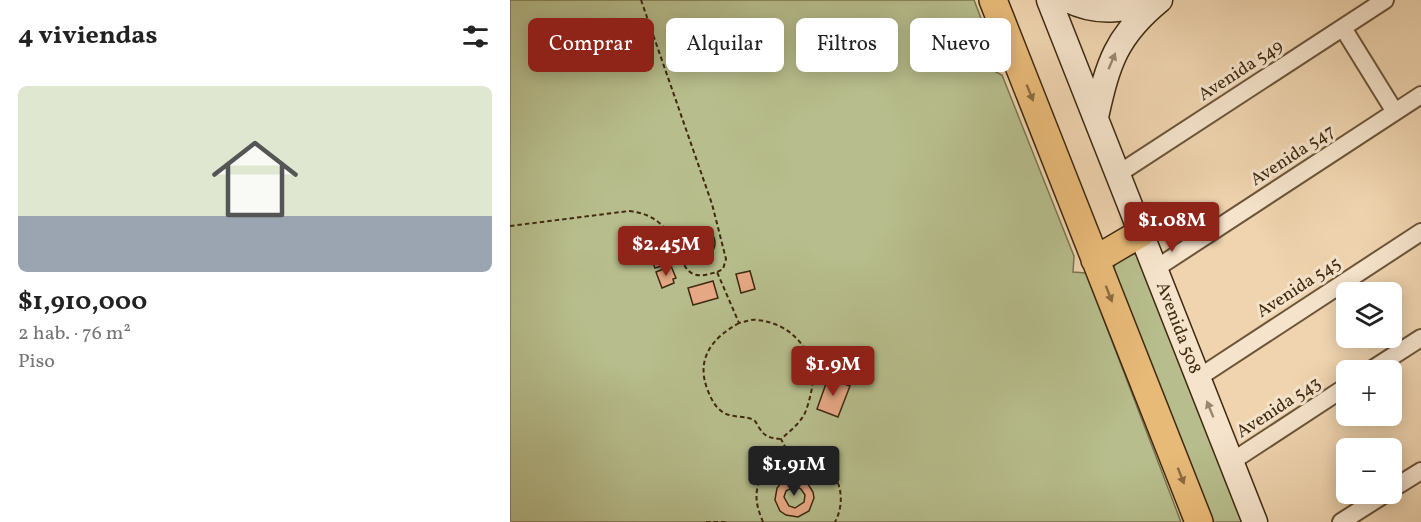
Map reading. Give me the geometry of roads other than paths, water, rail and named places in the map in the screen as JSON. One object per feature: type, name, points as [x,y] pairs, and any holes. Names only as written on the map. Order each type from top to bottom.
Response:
[{"type":"main road","points":[[993,0],[1199,522]]},
{"type":"main road","points":[[1095,260],[1141,233]]},
{"type":"street","name":"Avenida 508","points":[[1049,0],[1255,522]]},
{"type":"street","points":[[1068,0],[1094,9],[1123,10],[1160,0]]},
{"type":"street","points":[[1096,117],[1104,81],[1123,38],[1141,16],[1160,0]]},
{"type":"street","name":"Avenida 549","points":[[1118,174],[1385,0]]},
{"type":"street","points":[[1343,27],[1395,112]]},
{"type":"street","name":"Avenida 547","points":[[1155,269],[1421,95]]},
{"type":"street","name":"Avenida 545","points":[[1198,378],[1421,232]]},
{"type":"street","points":[[1387,360],[1421,338]]},
{"type":"street","name":"Avenida 543","points":[[1231,462],[1336,393]]},
{"type":"street","points":[[1402,483],[1421,471]]},
{"type":"street","points":[[1341,522],[1369,504]]}]
